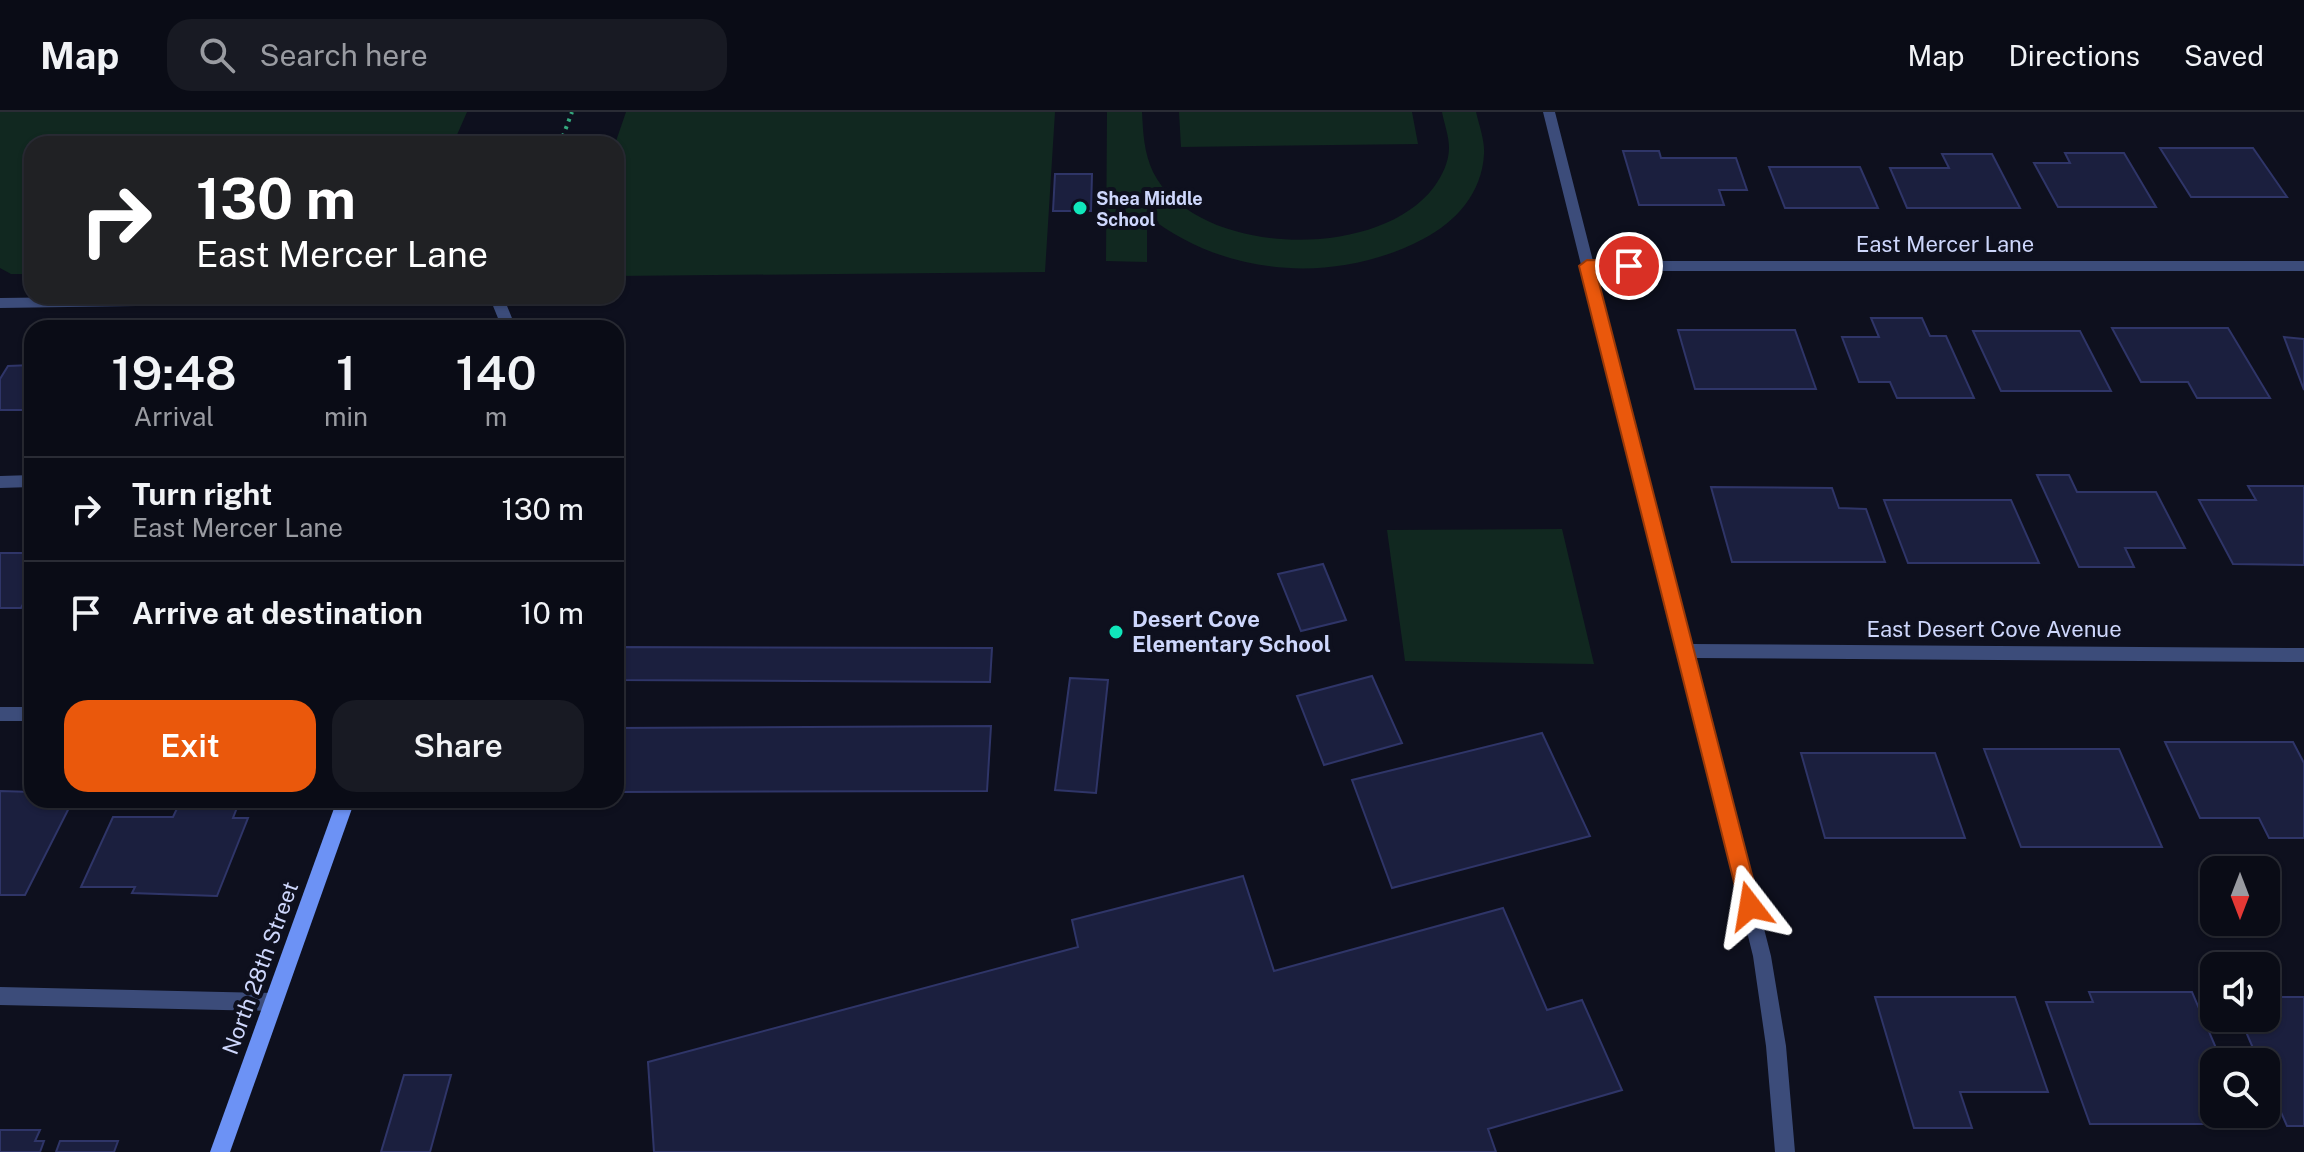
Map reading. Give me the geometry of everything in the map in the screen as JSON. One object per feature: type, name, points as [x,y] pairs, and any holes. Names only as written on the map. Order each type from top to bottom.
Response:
[{"type":"street","points":[[1549,112],[1762,956],[1776,1046],[1785,1152]]},
{"type":"street","name":"East Mercer Lane","points":[[1587,266],[2304,266]]},
{"type":"street","points":[[0,303],[24,303]]},
{"type":"street","points":[[0,482],[24,481]]},
{"type":"street","name":"East Desert Cove Avenue","points":[[1684,651],[2304,655]]},
{"type":"street","points":[[0,714],[24,714]]},
{"type":"street","name":"North 28th Street","points":[[220,1152],[343,808]]},
{"type":"street","points":[[0,996],[272,1002]]},
{"type":"path","points":[[563,136],[572,112]]},
{"type":"green space","points":[[0,112],[467,112],[456,136],[24,136],[24,274],[11,274],[0,268]]},
{"type":"green space","points":[[626,112],[1055,112],[1045,272],[624,276],[624,136],[618,136]]},
{"type":"green space","points":[[1107,112],[1142,112],[1144,143],[1150,165],[1175,200],[1207,221],[1246,234],[1289,240],[1332,238],[1373,228],[1408,211],[1434,187],[1446,164],[1449,143],[1442,112],[1476,112],[1484,154],[1473,194],[1456,215],[1423,239],[1389,254],[1318,268],[1281,268],[1245,262],[1210,251],[1177,236],[1147,215],[1147,262],[1106,261]]},
{"type":"green space","points":[[1179,112],[1412,112],[1418,144],[1181,147]]},
{"type":"green space","points":[[1562,529],[1594,664],[1405,661],[1387,530]]},
{"type":"building","points":[[2160,148],[2253,148],[2287,197],[2191,197]]},
{"type":"building","points":[[1623,151],[1659,151],[1661,158],[1736,158],[1747,190],[1719,190],[1724,205],[1639,205]]},
{"type":"building","points":[[2065,153],[2124,153],[2156,207],[2058,207],[2034,163],[2070,163]]},
{"type":"building","points":[[1942,154],[1992,154],[2020,208],[1907,208],[1890,168],[1949,168]]},
{"type":"building","points":[[1769,167],[1860,167],[1878,208],[1785,208]]},
{"type":"building","points":[[1055,174],[1092,174],[1091,211],[1053,211]]},
{"type":"building","points":[[1871,318],[1922,318],[1930,336],[1946,336],[1974,398],[1897,398],[1890,382],[1859,382],[1842,337],[1879,337]]},
{"type":"building","points":[[2112,328],[2228,328],[2270,398],[2197,398],[2188,382],[2141,382]]},
{"type":"building","points":[[1678,330],[1795,330],[1816,389],[1695,389]]},
{"type":"building","points":[[1973,331],[2080,331],[2111,391],[2001,391]]},
{"type":"building","points":[[2284,337],[2304,339],[2304,390]]},
{"type":"building","points":[[24,365],[24,410],[0,410],[0,379],[8,366]]},
{"type":"building","points":[[2037,475],[2069,475],[2077,492],[2156,492],[2185,548],[2125,548],[2134,567],[2079,567]]},
{"type":"building","points":[[2248,486],[2304,486],[2304,565],[2233,564],[2199,500],[2256,500]]},
{"type":"building","points":[[1711,487],[1832,488],[1839,508],[1866,509],[1885,562],[1732,562]]},
{"type":"building","points":[[1884,500],[2011,500],[2039,563],[1908,563]]},
{"type":"building","points":[[0,553],[24,553],[24,602],[21,608],[0,608]]},
{"type":"building","points":[[1323,564],[1346,620],[1301,631],[1278,574]]},
{"type":"building","points":[[624,647],[992,648],[990,682],[624,680]]},
{"type":"building","points":[[1372,676],[1402,743],[1324,765],[1297,696]]},
{"type":"building","points":[[1070,678],[1108,680],[1096,793],[1055,790]]},
{"type":"building","points":[[991,726],[987,791],[624,792],[624,728]]},
{"type":"building","points":[[1542,733],[1590,836],[1392,888],[1352,780]]},
{"type":"building","points":[[2165,742],[2293,742],[2304,763],[2304,838],[2269,838],[2259,818],[2200,818]]},
{"type":"building","points":[[1984,749],[2119,749],[2162,847],[2021,847]]},
{"type":"building","points":[[1801,753],[1935,753],[1965,838],[1825,838]]},
{"type":"building","points":[[0,791],[24,792],[24,808],[69,808],[25,895],[0,895]]},
{"type":"building","points":[[177,808],[237,808],[233,818],[248,818],[217,896],[132,893],[135,887],[81,887],[113,817],[173,817]]},
{"type":"building","points":[[1243,876],[1274,971],[1503,908],[1547,1010],[1582,1000],[1622,1090],[1488,1129],[1496,1152],[654,1152],[648,1062],[1078,947],[1072,920]]},
{"type":"building","points":[[2089,992],[2192,992],[2200,1011],[2200,1032],[2209,1032],[2216,1048],[2200,1048],[2200,1124],[2090,1124],[2046,1002],[2093,1002]]},
{"type":"building","points":[[1875,997],[2015,997],[2048,1092],[1960,1092],[1972,1128],[1914,1128]]},
{"type":"building","points":[[2280,997],[2304,997],[2304,1126],[2287,1126],[2280,1110],[2280,1048],[2253,1048],[2246,1032],[2280,1032]]},
{"type":"building","points":[[404,1075],[451,1075],[430,1152],[381,1152]]},
{"type":"building","points":[[0,1130],[40,1130],[35,1141],[44,1141],[40,1152],[0,1152]]},
{"type":"building","points":[[60,1141],[118,1141],[114,1152],[56,1152]]},
{"type":"place","name":"Shea Middle School","points":[[1080,208]]},
{"type":"place","name":"Desert Cove Elementary School","points":[[1116,632]]},
{"type":"route","points":[[1629,266],[1587,266],[1750,906]]}]
